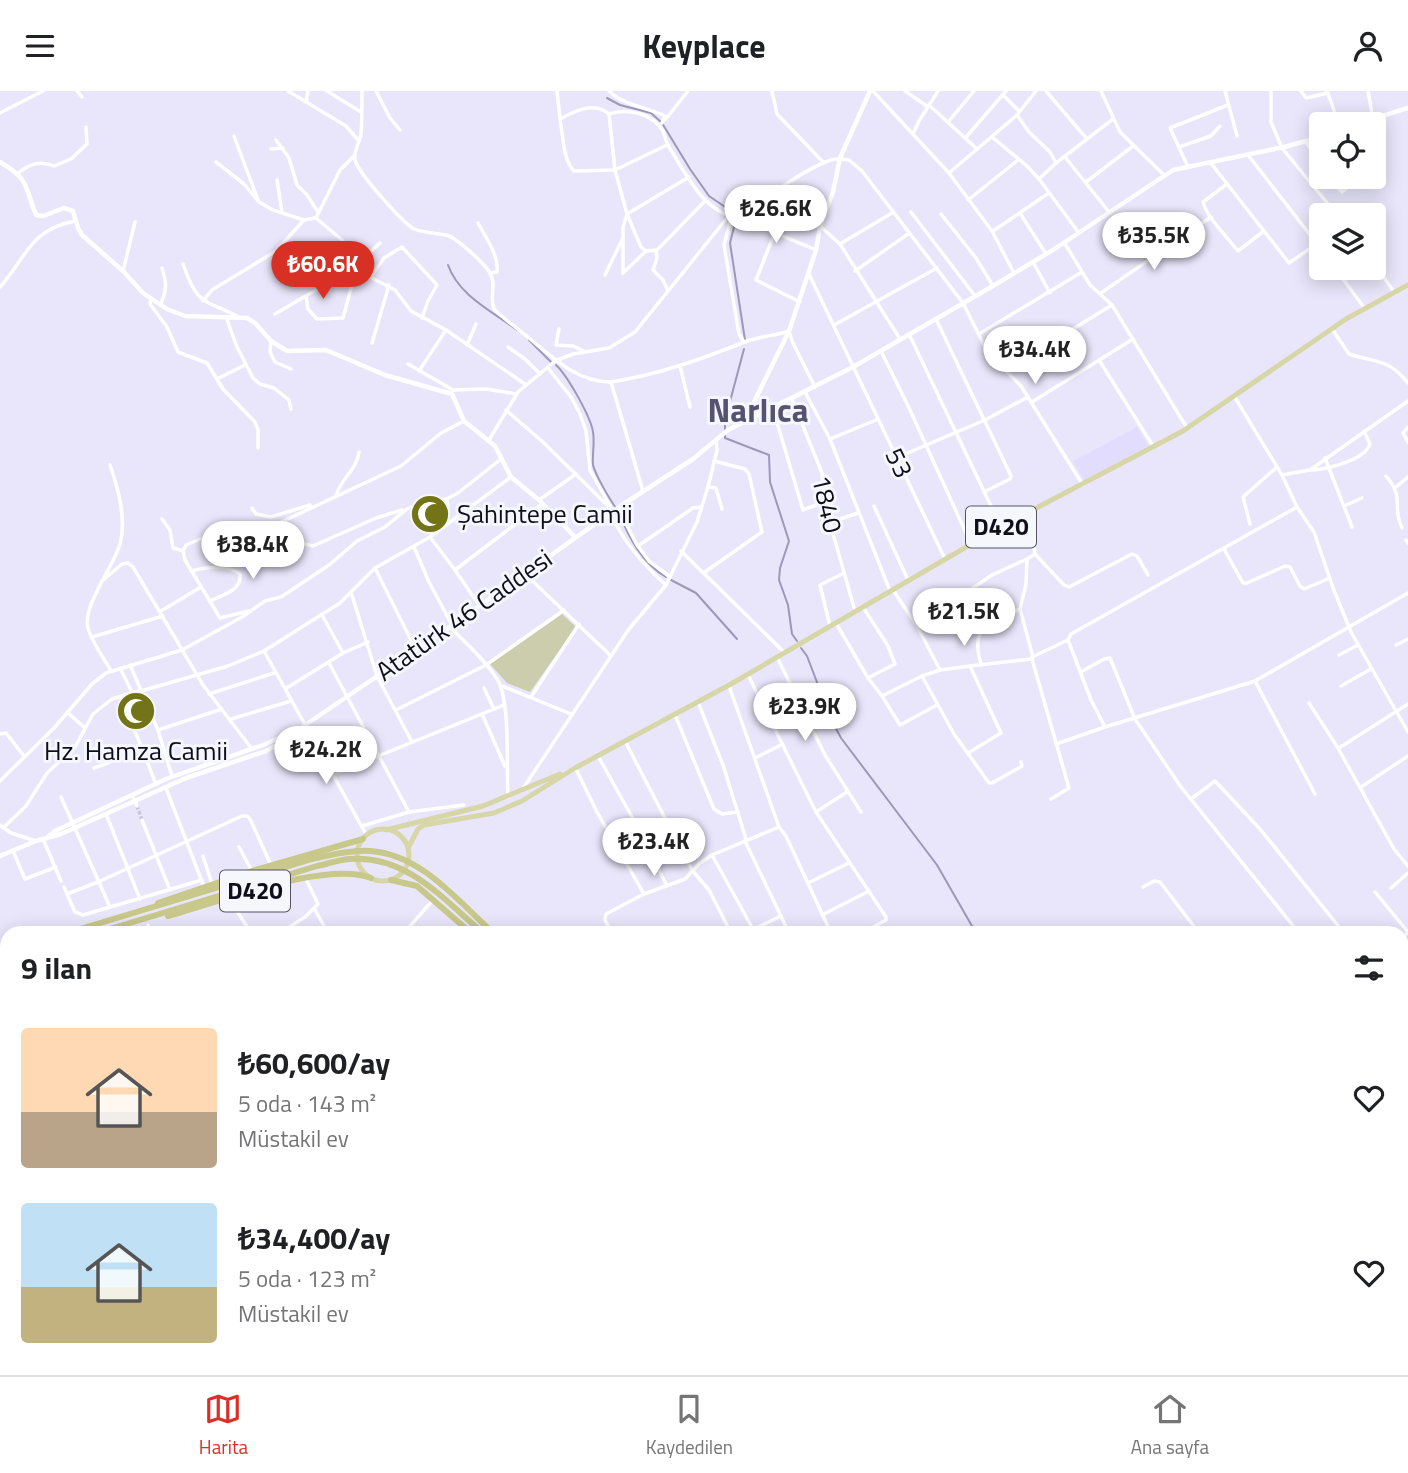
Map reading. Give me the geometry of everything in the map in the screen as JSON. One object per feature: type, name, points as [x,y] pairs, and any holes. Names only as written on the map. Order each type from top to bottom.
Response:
[{"type":"highway","name":"D420","points":[[114,926],[139,916],[150,905],[203,884],[212,884],[365,837]]},
{"type":"highway","points":[[139,916],[312,859],[370,851],[394,855],[420,868],[485,926]]},
{"type":"highway","points":[[224,890],[348,859],[374,860],[396,865],[422,879],[475,926]]},
{"type":"highway","name":"D420","points":[[97,926],[139,916],[156,919],[305,877],[358,873],[371,878]]},
{"type":"highway","points":[[391,880],[417,886],[459,926]]},
{"type":"main road","name":"D420","points":[[386,830],[483,806],[521,792],[598,756],[675,715],[1001,527],[1154,448],[1332,329],[1408,285]]},
{"type":"main road","name":"D420","points":[[408,848],[418,829],[424,825],[467,820],[494,813],[522,801],[588,761]]},
{"type":"main road","points":[[379,830],[400,835],[408,848],[408,864],[391,880],[371,878],[360,867],[359,846],[365,837],[379,830]]},
{"type":"street","points":[[0,113],[43,91]]},
{"type":"street","points":[[77,91],[82,97]]},
{"type":"street","points":[[288,91],[346,126],[359,141]]},
{"type":"street","points":[[306,102],[308,91]]},
{"type":"street","points":[[327,91],[361,112]]},
{"type":"street","points":[[316,218],[340,170],[355,155],[359,141],[362,91]]},
{"type":"street","points":[[376,91],[390,118],[400,130]]},
{"type":"street","points":[[557,91],[560,119],[572,170],[615,170],[667,145]]},
{"type":"street","points":[[609,91],[626,103],[645,106],[665,116],[661,126]]},
{"type":"street","points":[[661,126],[688,91]]},
{"type":"street","points":[[772,91],[778,114],[824,163]]},
{"type":"street","points":[[754,418],[751,408],[789,331],[800,302],[820,227],[833,192],[840,158],[871,91],[949,173],[992,231],[1014,272]]},
{"type":"street","points":[[905,91],[949,121],[976,148]]},
{"type":"street","points":[[914,134],[938,91]]},
{"type":"street","points":[[949,121],[974,91]]},
{"type":"street","points":[[949,173],[1018,113],[1036,91]]},
{"type":"street","points":[[1046,91],[1087,139]]},
{"type":"street","points":[[1101,91],[1120,132],[1164,175]]},
{"type":"street","points":[[1225,91],[1237,136]]},
{"type":"street","points":[[1271,91],[1270,118],[1282,148],[1327,203]]},
{"type":"street","points":[[1301,91],[1303,96],[1308,98],[1328,91],[1335,112]]},
{"type":"street","points":[[1368,91],[1372,112]]},
{"type":"street","points":[[965,137],[1004,93],[1029,132],[1050,152],[1056,163]]},
{"type":"street","points":[[1188,167],[1170,128],[1228,105]]},
{"type":"street","points":[[560,119],[590,107],[597,107],[609,114],[626,111],[645,115],[661,126],[667,145],[705,201],[731,217],[816,250]]},
{"type":"street","points":[[1386,115],[1408,108]]},
{"type":"street","points":[[609,114],[615,170],[627,214],[641,247],[657,250]]},
{"type":"street","points":[[1039,179],[1113,119]]},
{"type":"street","points":[[1179,147],[1211,136],[1220,126]]},
{"type":"street","points":[[18,173],[30,164],[45,162],[54,166],[71,159],[87,144],[86,127]]},
{"type":"street","points":[[234,136],[259,202]]},
{"type":"street","points":[[992,137],[1039,179],[1079,233]]},
{"type":"street","points":[[276,140],[289,158],[297,185],[317,212]]},
{"type":"street","name":"Atatürk 46 Caddesi","points":[[298,730],[451,626],[614,509],[693,459],[725,432],[853,367],[993,286],[1064,243],[1172,170],[1309,141]]},
{"type":"street","points":[[1306,142],[1309,147]]},
{"type":"street","points":[[1086,182],[1133,146]]},
{"type":"street","points":[[271,149],[283,148]]},
{"type":"street","points":[[355,155],[363,175],[413,228],[455,239],[490,273],[495,291],[492,299],[494,309],[555,361],[579,375],[611,382],[657,374],[721,353],[744,342],[789,331]]},
{"type":"street","points":[[1248,155],[1309,231]]},
{"type":"street","points":[[1065,157],[1109,212]]},
{"type":"street","points":[[744,220],[768,195],[824,163],[840,158],[849,160],[862,171],[963,303],[987,351],[1032,402],[1083,485]]},
{"type":"street","points":[[968,200],[1018,160]]},
{"type":"street","points":[[0,162],[18,173],[29,190],[36,215],[43,216],[64,208],[73,211],[82,235],[92,246],[160,305],[185,316],[247,318],[271,341],[292,352],[326,350],[385,375],[452,392],[486,389],[517,394]]},
{"type":"street","points":[[216,162],[244,184],[259,202],[273,210],[304,220],[316,218],[342,240],[357,265],[371,277],[388,285],[411,311],[446,330],[525,384]]},
{"type":"street","points":[[1210,162],[1289,263],[1309,250]]},
{"type":"street","points":[[646,250],[623,273],[623,227],[627,214],[689,177]]},
{"type":"street","points":[[276,180],[282,212]]},
{"type":"street","points":[[1227,184],[1203,202],[1211,217],[1238,251],[1264,231]]},
{"type":"street","points":[[992,231],[1049,193]]},
{"type":"street","points":[[668,292],[653,270],[657,250],[705,201]]},
{"type":"street","points":[[911,212],[975,296]]},
{"type":"street","points":[[1020,212],[1046,254]]},
{"type":"street","points":[[840,244],[892,213]]},
{"type":"street","points":[[941,214],[976,258],[993,286]]},
{"type":"street","points":[[489,440],[525,384],[555,361],[609,348],[635,332],[731,217]]},
{"type":"street","points":[[731,217],[724,246],[740,334],[744,342]]},
{"type":"street","points":[[1101,293],[1211,217]]},
{"type":"street","points":[[203,301],[212,290],[276,251],[304,220]]},
{"type":"street","points":[[0,287],[39,235],[60,225],[75,222]]},
{"type":"street","points":[[123,271],[135,222]]},
{"type":"street","points":[[478,223],[493,250],[498,268],[496,272],[490,273]]},
{"type":"street","points":[[820,227],[840,244],[900,339]]},
{"type":"street","points":[[775,232],[756,280],[800,302]]},
{"type":"street","points":[[855,271],[909,234]]},
{"type":"street","points":[[605,275],[623,238]]},
{"type":"street","points":[[275,314],[357,265],[380,243]]},
{"type":"street","points":[[1064,243],[1096,292],[1101,293],[1112,305],[1187,428]]},
{"type":"street","points":[[371,277],[384,258],[402,247],[437,285],[422,318]]},
{"type":"street","points":[[1032,262],[1050,293]]},
{"type":"street","points":[[183,264],[191,287],[203,301],[239,317]]},
{"type":"street","points":[[306,296],[308,309],[317,319],[343,318],[357,265]]},
{"type":"street","points":[[160,305],[166,289],[162,268]]},
{"type":"street","points":[[834,325],[937,268]]},
{"type":"street","points":[[979,334],[1082,272]]},
{"type":"street","name":"53","points":[[808,274],[945,559]]},
{"type":"street","points":[[1344,280],[1366,309]]},
{"type":"street","points":[[1386,280],[1395,293]]},
{"type":"street","points":[[372,342],[388,285]]},
{"type":"street","points":[[151,299],[150,304],[167,327],[178,352],[207,363],[223,389],[255,422],[258,448]]},
{"type":"street","points":[[1006,370],[1112,305]]},
{"type":"street","points":[[226,317],[245,365],[260,384],[274,389],[289,400],[291,409]]},
{"type":"street","points":[[936,319],[1011,476],[984,492]]},
{"type":"street","points":[[467,345],[475,324]]},
{"type":"street","points":[[559,329],[556,345],[586,352]]},
{"type":"street","points":[[1332,329],[1349,353],[1388,364],[1398,370],[1408,383]]},
{"type":"street","points":[[419,370],[446,330]]},
{"type":"street","points":[[789,331],[815,387]]},
{"type":"street","points":[[909,334],[1001,527]]},
{"type":"street","points":[[1032,402],[1133,339]]},
{"type":"street","points":[[271,341],[270,352],[275,362],[290,369]]},
{"type":"street","points":[[508,347],[540,374]]},
{"type":"street","points":[[881,351],[971,544]]},
{"type":"street","points":[[1099,360],[1154,448]]},
{"type":"street","points":[[408,364],[452,392],[464,421],[489,440],[500,453],[511,477],[541,502],[575,537]]},
{"type":"street","points":[[217,379],[245,365]]},
{"type":"street","points":[[680,366],[690,407]]},
{"type":"street","points":[[548,368],[571,397],[580,414],[586,431],[590,470],[649,561],[670,577]]},
{"type":"street","points":[[611,382],[643,491]]},
{"type":"street","points":[[805,392],[830,439],[891,591],[917,626],[940,670]]},
{"type":"street","points":[[1234,395],[1314,532],[1358,646],[1408,732]]},
{"type":"street","points":[[896,458],[1028,397]]},
{"type":"street","name":"1840","points":[[792,399],[822,473],[824,502],[855,611]]},
{"type":"street","points":[[1310,470],[1408,401]]},
{"type":"street","points":[[773,409],[803,509],[824,502]]},
{"type":"street","points":[[506,410],[614,509],[621,534],[639,559],[666,585]]},
{"type":"street","points":[[830,439],[877,419]]},
{"type":"street","points":[[252,508],[256,514],[268,517],[336,496],[401,466],[435,437],[464,421]]},
{"type":"street","points":[[1408,427],[1403,433],[1408,442]]},
{"type":"street","points":[[1282,475],[1328,468],[1350,460],[1368,450],[1370,444],[1364,431]]},
{"type":"street","points":[[521,792],[629,629],[666,585],[697,522],[708,487],[716,440]]},
{"type":"street","points":[[336,496],[342,481],[357,464],[359,452]]},
{"type":"street","points":[[1325,458],[1352,527]]},
{"type":"street","points":[[183,551],[192,541],[213,535],[252,543],[287,540],[310,546],[317,545],[376,518],[447,498],[471,485],[501,459]]},
{"type":"street","points":[[705,572],[762,532],[749,474],[745,469],[714,461]]},
{"type":"street","points":[[110,465],[119,500],[122,534],[88,619],[88,628],[111,671]]},
{"type":"street","points":[[1250,524],[1243,497],[1277,467]]},
{"type":"street","points":[[455,570],[576,474]]},
{"type":"street","points":[[1386,476],[1396,488],[1397,511],[1402,527]]},
{"type":"street","points":[[36,841],[11,833],[1,826],[26,806],[47,773],[69,755],[93,714],[105,704],[119,696],[197,675],[264,651],[341,603],[375,568],[430,537],[511,477]]},
{"type":"street","points":[[1396,488],[1408,477]]},
{"type":"street","points":[[708,487],[716,488],[722,509]]},
{"type":"street","points":[[437,532],[448,510],[447,498]]},
{"type":"street","points":[[1344,506],[1363,498]]},
{"type":"street","points":[[241,541],[280,525],[318,503]]},
{"type":"street","points":[[874,506],[908,580]]},
{"type":"street","points":[[882,695],[922,675],[940,670],[1032,658],[1068,640],[1072,634],[1091,622],[1297,506]]},
{"type":"street","points":[[638,546],[693,508],[701,507]]},
{"type":"street","points":[[0,781],[92,684],[111,671],[182,650],[265,601],[281,597],[329,565],[357,541],[385,527],[407,509]]},
{"type":"street","points":[[1029,512],[1035,554],[1064,585],[1069,587],[1132,554],[1137,556],[1148,575]]},
{"type":"street","points":[[831,522],[858,513]]},
{"type":"street","points":[[162,519],[170,530],[173,548],[183,551]]},
{"type":"street","points":[[430,537],[478,605]]},
{"type":"street","points":[[414,547],[451,626],[500,685],[507,741],[508,797]]},
{"type":"street","points":[[1223,548],[1244,583],[1286,566],[1290,567],[1304,589],[1330,577]]},
{"type":"street","points":[[183,551],[191,571],[222,619],[254,608]]},
{"type":"street","points":[[681,551],[785,653]]},
{"type":"street","points":[[917,626],[992,575],[1035,554]]},
{"type":"street","points":[[1027,559],[1026,584],[1020,609],[1069,788],[1051,799]]},
{"type":"street","points":[[102,581],[122,564],[130,564],[209,694],[252,749]]},
{"type":"street","points":[[375,568],[416,650]]},
{"type":"street","points":[[191,571],[232,569],[240,574],[240,582],[234,589],[209,601]]},
{"type":"street","points":[[524,573],[611,656]]},
{"type":"street","points":[[844,573],[820,585],[833,624],[900,725],[937,705]]},
{"type":"street","points":[[92,637],[162,614],[201,587]]},
{"type":"street","points":[[351,593],[377,676],[412,742]]},
{"type":"street","points":[[1056,744],[1255,681],[1408,593]]},
{"type":"street","points":[[863,607],[888,646],[895,664],[868,678]]},
{"type":"street","points":[[981,664],[977,641],[982,629],[985,625],[1020,609]]},
{"type":"street","points":[[396,710],[486,666],[564,610]]},
{"type":"street","points":[[322,615],[343,653]]},
{"type":"street","points":[[531,697],[579,624]]},
{"type":"street","points":[[1396,645],[1408,639]]},
{"type":"street","points":[[1068,640],[1091,700],[1105,727]]},
{"type":"street","points":[[284,690],[343,653],[368,642]]},
{"type":"street","points":[[1339,655],[1358,646]]},
{"type":"street","points":[[264,651],[362,826],[365,837]]},
{"type":"street","points":[[777,657],[825,755],[861,812]]},
{"type":"street","points":[[1081,671],[1110,658],[1135,719],[1190,800],[1293,926]]},
{"type":"street","points":[[329,663],[409,812]]},
{"type":"street","points":[[130,665],[158,730],[172,776]]},
{"type":"street","points":[[968,753],[1001,733],[970,666]]},
{"type":"street","points":[[120,668],[132,692]]},
{"type":"street","points":[[1341,687],[1371,669]]},
{"type":"street","points":[[209,694],[274,673]]},
{"type":"street","points":[[748,674],[816,812],[887,920],[875,926]]},
{"type":"street","points":[[922,675],[954,734],[989,783],[1022,766],[1021,762]]},
{"type":"street","points":[[1255,681],[1315,794]]},
{"type":"street","points":[[500,685],[571,714]]},
{"type":"street","points":[[729,686],[779,827],[786,836],[828,926]]},
{"type":"street","points":[[484,688],[494,709]]},
{"type":"street","points":[[231,719],[291,701]]},
{"type":"street","points":[[126,702],[156,784]]},
{"type":"street","points":[[698,702],[746,840],[786,926]]},
{"type":"street","points":[[1309,703],[1339,748],[1394,849],[1408,866]]},
{"type":"street","points":[[1339,748],[1408,704]]},
{"type":"street","points":[[333,774],[504,705]]},
{"type":"street","points":[[158,730],[222,709]]},
{"type":"street","points":[[68,712],[85,728]]},
{"type":"street","points":[[482,714],[506,769]]},
{"type":"street","points":[[675,715],[714,809],[722,814],[738,812]]},
{"type":"street","points":[[72,826],[134,800],[172,776],[298,730]]},
{"type":"street","points":[[0,856],[208,769],[266,751],[298,730]]},
{"type":"street","points":[[0,734],[7,734],[24,756]]},
{"type":"street","points":[[625,741],[692,870],[709,890],[727,926]]},
{"type":"street","points":[[754,758],[781,745]]},
{"type":"street","points":[[94,768],[142,750]]},
{"type":"street","points":[[598,756],[667,886]]},
{"type":"street","points":[[1361,787],[1408,756]]},
{"type":"street","points":[[575,768],[644,894]]},
{"type":"street","points":[[1190,800],[1215,782],[1260,829],[1338,926]]},
{"type":"street","points":[[64,887],[75,912],[79,915],[203,884],[166,787]]},
{"type":"street","points":[[816,812],[847,792]]},
{"type":"street","points":[[61,797],[110,907]]},
{"type":"street","points":[[362,826],[409,812],[464,805]]},
{"type":"street","points":[[106,814],[140,899]]},
{"type":"street","points":[[67,894],[237,818],[247,816],[271,865]]},
{"type":"street","points":[[142,820],[170,891]]},
{"type":"street","points":[[608,926],[606,914],[644,894],[685,879],[712,855],[779,827]]},
{"type":"street","points":[[46,838],[61,881]]},
{"type":"street","points":[[239,847],[252,871]]},
{"type":"street","points":[[13,851],[25,879],[56,867]]},
{"type":"street","points":[[712,855],[751,926]]},
{"type":"street","points":[[202,856],[212,884]]},
{"type":"street","points":[[808,883],[849,863]]},
{"type":"street","points":[[1391,888],[1408,873]]},
{"type":"street","points":[[290,926],[318,903],[305,877]]},
{"type":"street","points":[[1143,887],[1154,881],[1160,882],[1194,926]]},
{"type":"street","points":[[822,915],[869,891]]},
{"type":"street","points":[[1374,892],[1403,926]]},
{"type":"street","points":[[235,897],[237,911],[247,926]]},
{"type":"street","points":[[410,926],[433,899]]},
{"type":"street","points":[[314,908],[324,926]]},
{"type":"street","points":[[760,926],[782,916]]},
{"type":"shaded area","points":[[1137,427],[1148,446],[1084,480],[1073,461]]},
{"type":"green space","points":[[562,614],[576,627],[530,692],[507,683],[490,664]]},
{"type":"waterway","points":[[607,98],[620,105],[651,113],[662,123],[709,196],[731,211],[735,223],[730,243],[745,340]]},
{"type":"waterway","points":[[448,265],[453,276],[468,294],[517,330]]},
{"type":"waterway","points":[[529,340],[552,363]]},
{"type":"waterway","points":[[725,429],[744,349]]},
{"type":"waterway","points":[[556,365],[588,417],[594,436],[593,465],[616,508]]},
{"type":"waterway","points":[[725,435],[725,438],[769,455],[770,482],[789,541],[779,580],[788,605],[792,634],[797,641]]},
{"type":"waterway","points":[[619,513],[637,549],[650,565],[666,577]]},
{"type":"waterway","points":[[671,580],[696,593],[737,639]]},
{"type":"waterway","points":[[801,648],[807,656],[841,738],[937,865],[972,926]]},
{"type":"tunnel","points":[[137,806],[142,820]]},
{"type":"place","name":"Şahintepe Camii","points":[[430,514]]},
{"type":"place","name":"Hz. Hamza Camii","points":[[136,711]]},
{"type":"district","name":"Narlıca","points":[[758,410]]}]
